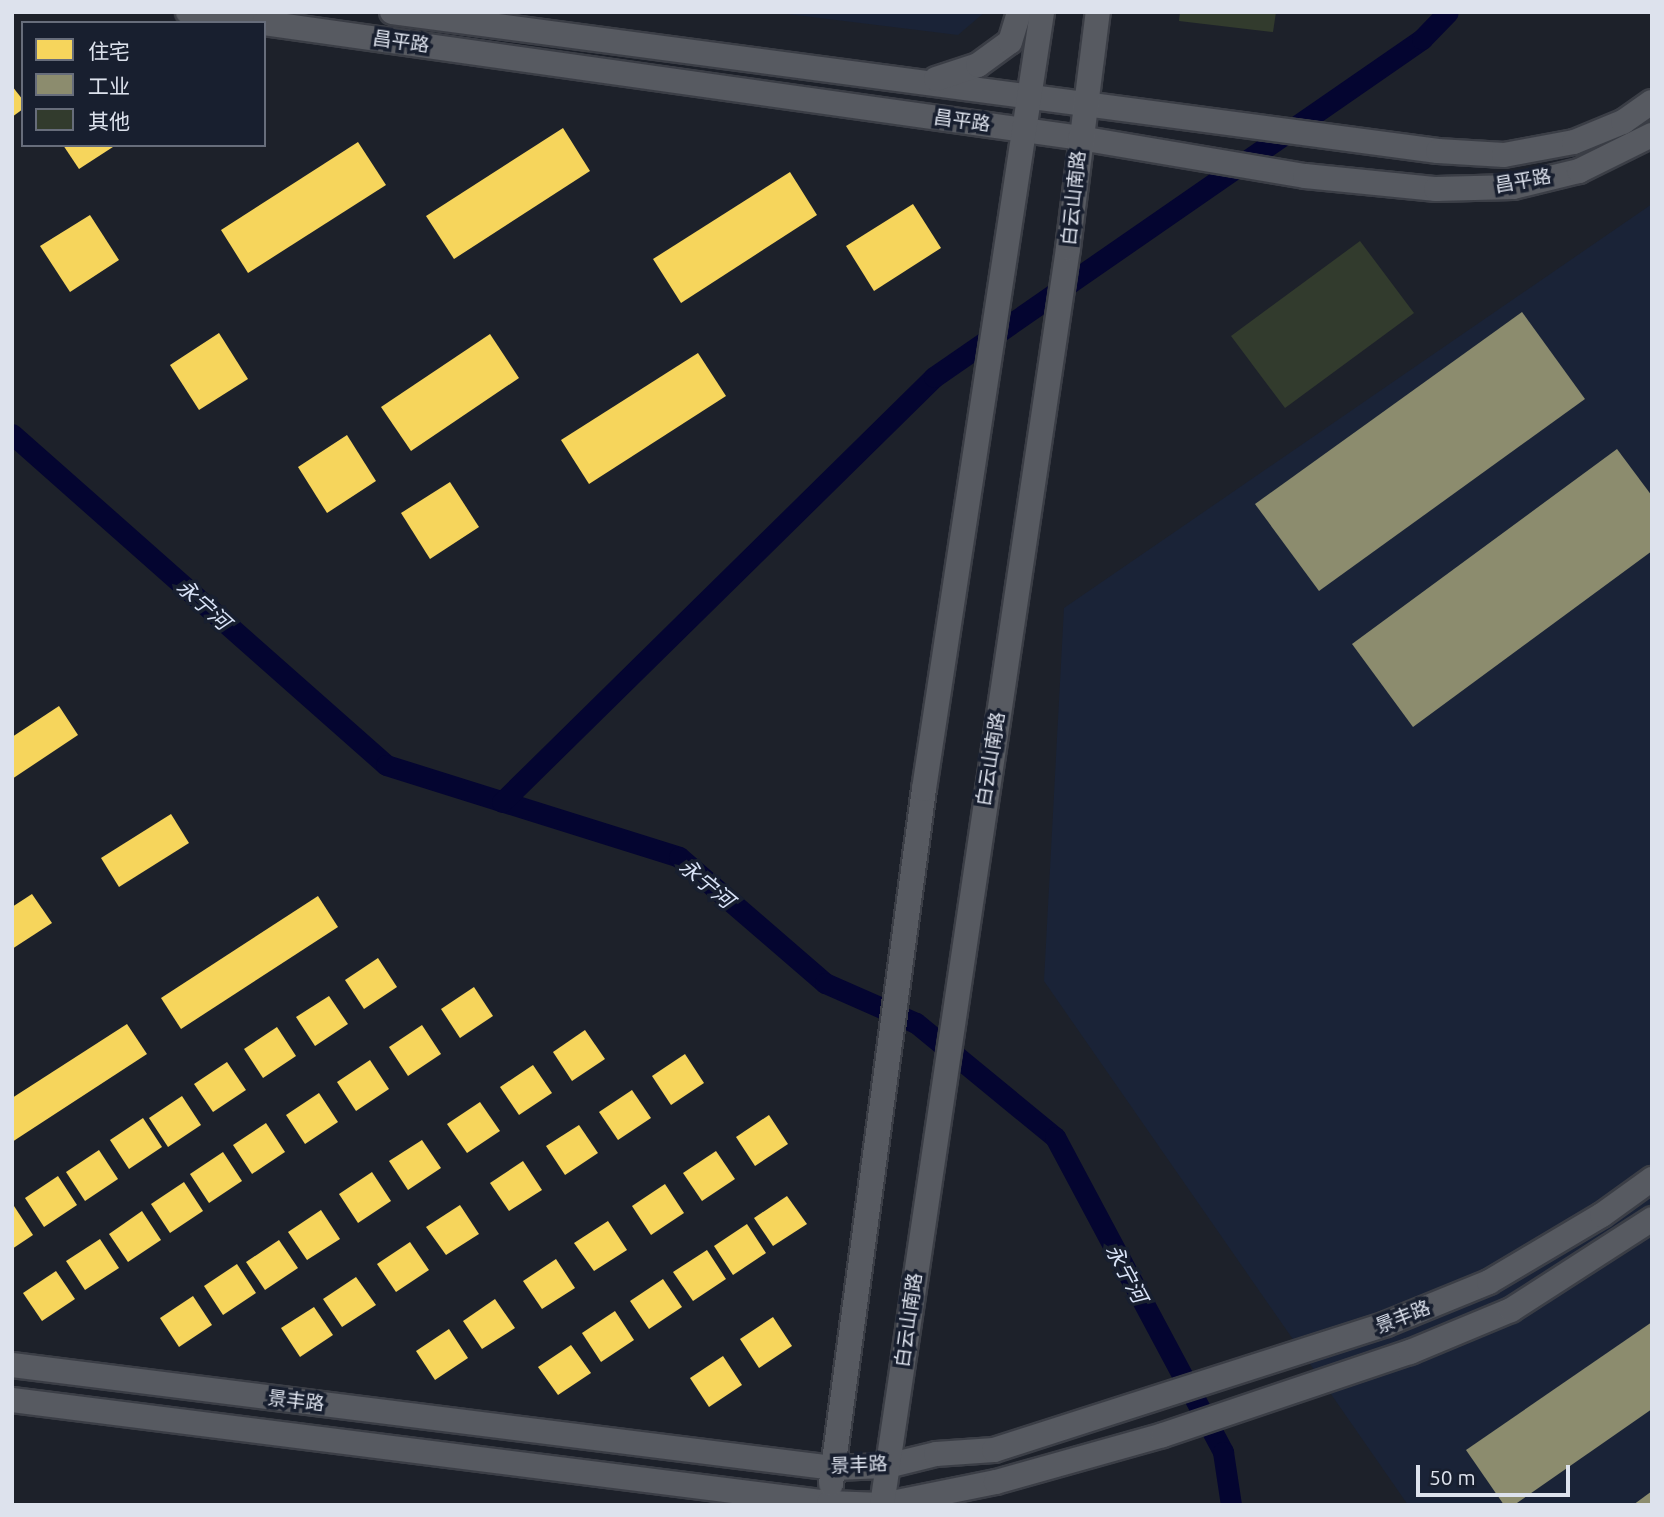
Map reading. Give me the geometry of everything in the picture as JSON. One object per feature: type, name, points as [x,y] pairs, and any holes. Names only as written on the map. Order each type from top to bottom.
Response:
[{"type":"main road","name":"昌平路","points":[[188,12],[249,21]]},
{"type":"main road","name":"昌平路","points":[[392,12],[1030,93],[1349,141],[1504,155],[1574,142],[1623,122],[1652,102]]},
{"type":"main road","points":[[931,81],[978,65],[1010,42],[1019,12]]},
{"type":"main road","points":[[828,1504],[980,416],[1042,12]]},
{"type":"main road","name":"白云山南路","points":[[883,1505],[960,963],[1068,248],[1098,12]]},
{"type":"main road","name":"昌平路","points":[[266,23],[1203,156],[1305,176],[1436,189],[1513,187],[1578,171],[1652,135]]},
{"type":"main road","name":"景丰路","points":[[12,1365],[833,1468],[887,1466],[936,1454],[994,1450],[1386,1324],[1489,1282],[1602,1215],[1652,1179]]},
{"type":"main road","name":"景丰路","points":[[12,1400],[828,1504],[883,1505],[996,1482],[1163,1434],[1410,1352],[1511,1310],[1652,1219]]},
{"type":"shaded area","points":[[771,12],[985,12],[958,35]]},
{"type":"shaded area","points":[[1652,204],[1652,1505],[1408,1505],[1044,981],[1064,608]]},
{"type":"building: 住宅","points":[[12,86],[21,97],[21,110],[12,117]]},
{"type":"building: 住宅","points":[[563,128],[590,171],[454,259],[426,216]]},
{"type":"building: 住宅","points":[[358,142],[386,185],[248,273],[221,230]]},
{"type":"building: 住宅","points":[[64,147],[113,147],[79,169]]},
{"type":"building: 住宅","points":[[790,172],[817,215],[681,303],[653,259]]},
{"type":"building: 住宅","points":[[913,204],[941,248],[874,291],[846,246]]},
{"type":"building: 住宅","points":[[90,215],[119,260],[70,292],[40,246]]},
{"type":"building: 住宅","points":[[219,333],[248,379],[199,410],[170,365]]},
{"type":"building: 住宅","points":[[490,334],[519,378],[411,451],[381,407]]},
{"type":"building: 住宅","points":[[698,353],[726,396],[589,484],[561,440]]},
{"type":"building: 住宅","points":[[347,435],[376,481],[327,513],[298,467]]},
{"type":"building: 住宅","points":[[450,482],[479,527],[430,559],[401,513]]},
{"type":"building: 住宅","points":[[59,706],[78,735],[12,779],[12,737]]},
{"type":"building: 住宅","points":[[171,814],[189,843],[119,887],[101,858]]},
{"type":"building: 住宅","points":[[32,894],[52,923],[12,949],[12,907]]},
{"type":"building: 住宅","points":[[318,896],[338,927],[181,1029],[161,998]]},
{"type":"building: 住宅","points":[[378,958],[397,987],[364,1009],[345,980]]},
{"type":"building: 住宅","points":[[474,987],[493,1016],[460,1038],[441,1009]]},
{"type":"building: 住宅","points":[[329,996],[348,1024],[315,1046],[296,1017]]},
{"type":"building: 住宅","points":[[127,1024],[147,1054],[12,1142],[12,1098]]},
{"type":"building: 住宅","points":[[422,1025],[441,1054],[408,1076],[389,1047]]},
{"type":"building: 住宅","points":[[277,1027],[296,1056],[263,1078],[244,1049]]},
{"type":"building: 住宅","points":[[585,1030],[605,1059],[572,1081],[553,1052]]},
{"type":"building: 住宅","points":[[685,1054],[704,1083],[671,1105],[652,1076]]},
{"type":"building: 住宅","points":[[370,1060],[389,1089],[356,1111],[337,1082]]},
{"type":"building: 住宅","points":[[227,1062],[246,1090],[213,1112],[194,1084]]},
{"type":"building: 住宅","points":[[533,1065],[552,1093],[519,1115],[500,1087]]},
{"type":"building: 住宅","points":[[632,1090],[651,1118],[618,1140],[599,1112]]},
{"type":"building: 住宅","points":[[319,1093],[338,1122],[305,1144],[286,1115]]},
{"type":"building: 住宅","points":[[182,1096],[201,1125],[168,1147],[149,1118]]},
{"type":"building: 住宅","points":[[480,1102],[500,1131],[467,1153],[447,1124]]},
{"type":"building: 住宅","points":[[769,1115],[788,1144],[755,1166],[736,1137]]},
{"type":"building: 住宅","points":[[143,1118],[162,1147],[129,1169],[110,1140]]},
{"type":"building: 住宅","points":[[266,1123],[285,1152],[252,1174],[233,1145]]},
{"type":"building: 住宅","points":[[579,1125],[598,1153],[565,1175],[546,1146]]},
{"type":"building: 住宅","points":[[422,1140],[441,1168],[408,1190],[389,1161]]},
{"type":"building: 住宅","points":[[99,1150],[118,1179],[85,1201],[66,1172]]},
{"type":"building: 住宅","points":[[716,1151],[735,1179],[702,1201],[683,1173]]},
{"type":"building: 住宅","points":[[223,1152],[242,1181],[209,1203],[190,1174]]},
{"type":"building: 住宅","points":[[523,1161],[542,1190],[509,1211],[490,1183]]},
{"type":"building: 住宅","points":[[372,1172],[391,1201],[358,1223],[339,1194]]},
{"type":"building: 住宅","points":[[58,1176],[77,1205],[44,1227],[25,1198]]},
{"type":"building: 住宅","points":[[184,1182],[203,1211],[170,1233],[151,1204]]},
{"type":"building: 住宅","points":[[665,1184],[684,1213],[651,1235],[632,1206]]},
{"type":"building: 住宅","points":[[787,1196],[807,1224],[773,1246],[754,1218]]},
{"type":"building: 住宅","points":[[460,1205],[479,1234],[446,1255],[426,1227]]},
{"type":"building: 住宅","points":[[14,1206],[33,1235],[12,1249],[12,1207]]},
{"type":"building: 住宅","points":[[321,1210],[340,1239],[307,1260],[288,1232]]},
{"type":"building: 住宅","points":[[142,1211],[161,1240],[128,1262],[109,1234]]},
{"type":"building: 住宅","points":[[608,1221],[627,1250],[594,1271],[574,1243]]},
{"type":"building: 住宅","points":[[747,1224],[766,1253],[733,1275],[714,1246]]},
{"type":"building: 住宅","points":[[100,1239],[119,1268],[85,1290],[66,1261]]},
{"type":"building: 住宅","points":[[279,1240],[298,1268],[265,1290],[246,1262]]},
{"type":"building: 住宅","points":[[410,1242],[429,1270],[396,1292],[377,1264]]},
{"type":"building: 住宅","points":[[707,1250],[726,1279],[693,1301],[673,1272]]},
{"type":"building: 住宅","points":[[556,1259],[575,1288],[542,1309],[523,1281]]},
{"type":"building: 住宅","points":[[237,1264],[256,1293],[223,1315],[204,1286]]},
{"type":"building: 住宅","points":[[56,1271],[75,1299],[42,1321],[23,1293]]},
{"type":"building: 住宅","points":[[356,1277],[376,1305],[342,1327],[323,1299]]},
{"type":"building: 住宅","points":[[663,1279],[682,1307],[649,1329],[630,1301]]},
{"type":"building: 住宅","points":[[193,1296],[212,1325],[179,1347],[160,1318]]},
{"type":"building: 住宅","points":[[495,1299],[515,1328],[482,1349],[463,1321]]},
{"type":"building: 住宅","points":[[314,1307],[333,1335],[300,1357],[281,1328]]},
{"type":"building: 住宅","points":[[615,1311],[634,1340],[601,1362],[582,1333]]},
{"type":"building: 住宅","points":[[773,1317],[792,1346],[759,1368],[740,1339]]},
{"type":"building: 住宅","points":[[449,1329],[468,1358],[435,1380],[416,1351]]},
{"type":"building: 住宅","points":[[571,1345],[591,1373],[558,1395],[538,1367]]},
{"type":"building: 住宅","points":[[723,1356],[742,1385],[709,1407],[690,1378]]},
{"type":"building: 工业","points":[[1522,312],[1585,399],[1319,591],[1255,504]]},
{"type":"building: 工业","points":[[1617,449],[1652,496],[1652,551],[1413,727],[1352,644]]},
{"type":"building: 工业","points":[[1652,1322],[1652,1409],[1514,1505],[1504,1505],[1466,1450]]},
{"type":"building: 工业","points":[[1652,1491],[1652,1505],[1633,1505]]},
{"type":"building: 其他","points":[[1180,12],[1276,12],[1273,32],[1179,21]]},
{"type":"building: 其他","points":[[1360,241],[1414,313],[1285,408],[1231,336]]},
{"type":"waterway","points":[[502,802],[934,377],[1422,39],[1448,12]]},
{"type":"waterway","name":"永宁河","points":[[12,434],[386,765],[679,857],[825,983],[916,1023],[1055,1137],[1223,1452],[1231,1505]]}]
